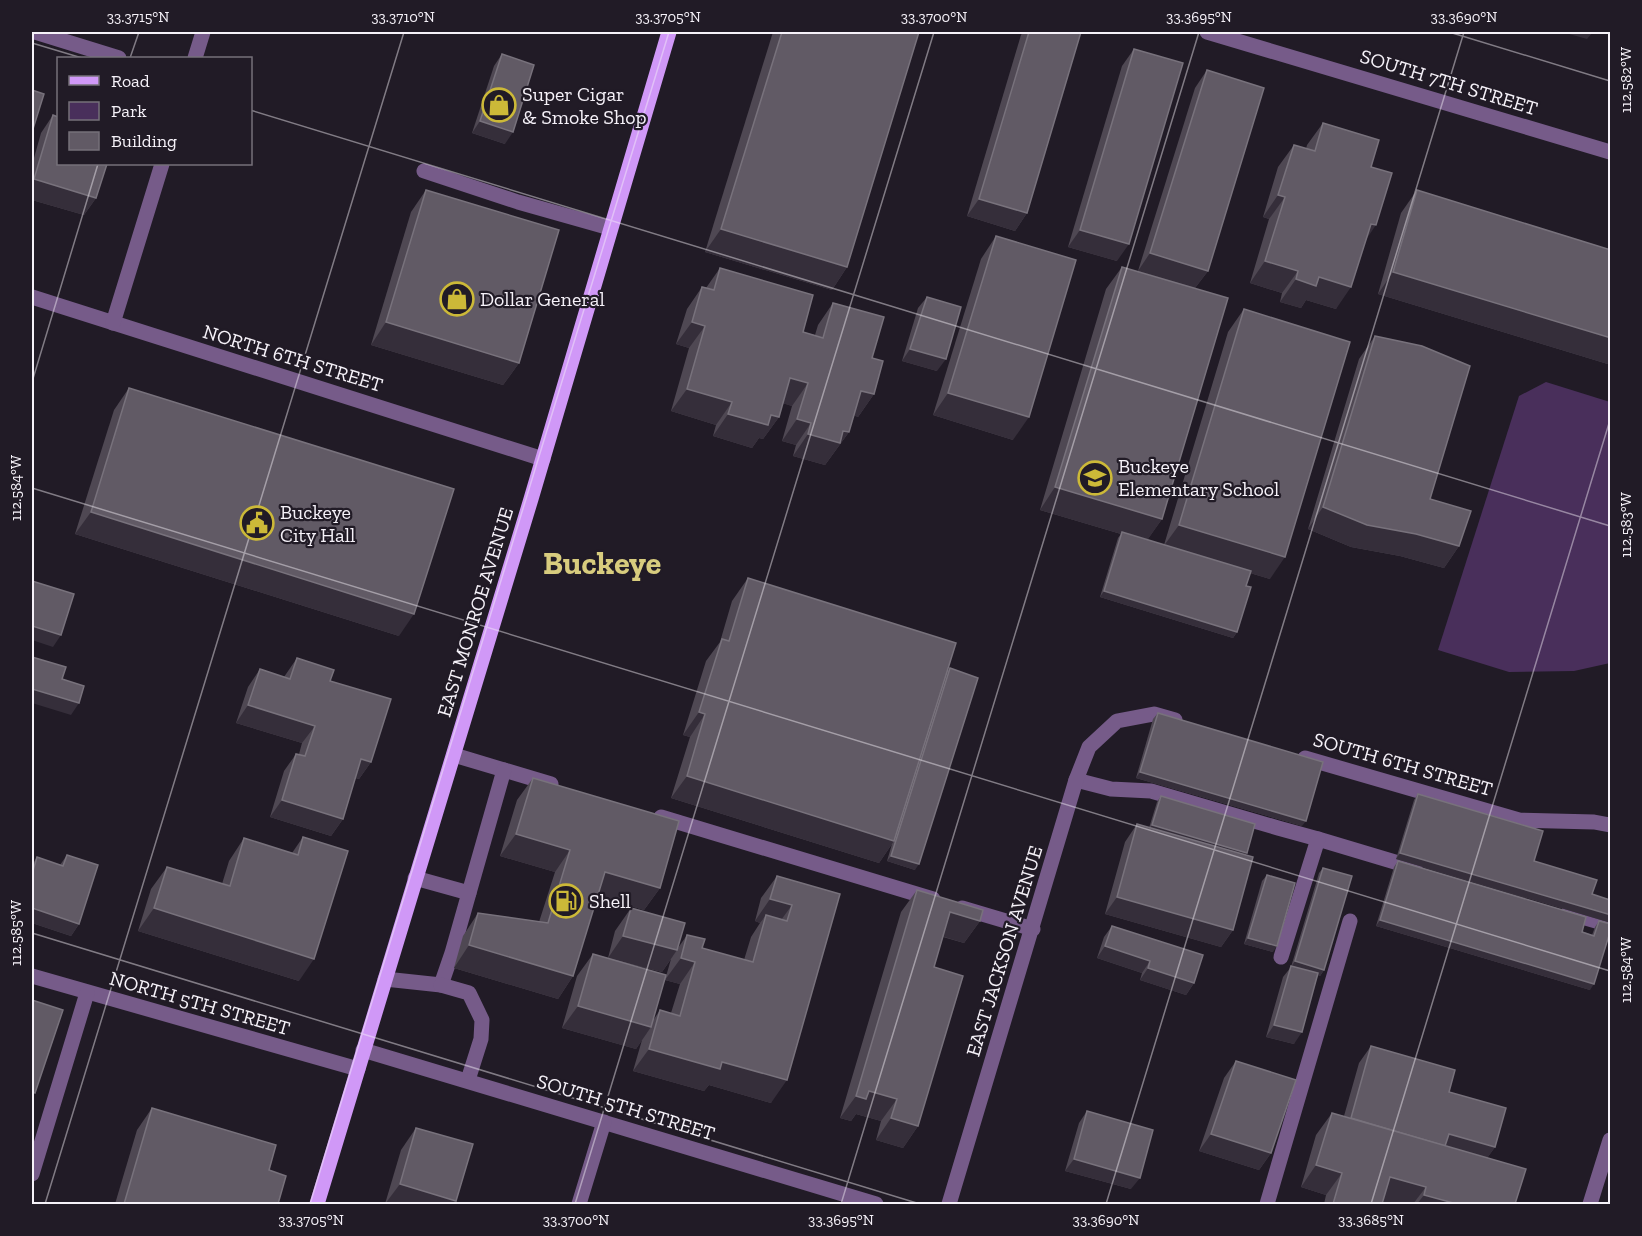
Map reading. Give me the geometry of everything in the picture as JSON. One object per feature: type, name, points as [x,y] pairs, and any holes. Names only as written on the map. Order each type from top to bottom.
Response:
[{"type":"main road","name":"EAST MONROE AVENUE","points":[[317,1204],[543,459],[669,32]]},
{"type":"street","points":[[35,32],[116,57]]},
{"type":"street","points":[[195,57],[203,32]]},
{"type":"street","name":"SOUTH 7TH STREET","points":[[1207,32],[1611,152]]},
{"type":"street","points":[[113,323],[162,165]]},
{"type":"street","points":[[424,171],[518,202],[610,228]]},
{"type":"street","name":"NORTH 6TH STREET","points":[[32,297],[543,459]]},
{"type":"street","name":"EAST JACKSON AVENUE","points":[[949,1204],[1076,780],[1089,747],[1117,721],[1154,714],[1188,724]]},
{"type":"street","name":"SOUTH 6TH STREET","points":[[1291,754],[1519,820],[1594,822],[1611,825]]},
{"type":"street","points":[[454,755],[560,787]]},
{"type":"street","points":[[441,984],[504,770]]},
{"type":"street","points":[[1076,780],[1111,789],[1151,791],[1428,872]]},
{"type":"street","points":[[650,814],[1033,929]]},
{"type":"street","points":[[1281,957],[1318,839]]},
{"type":"street","points":[[415,878],[468,893]]},
{"type":"street","points":[[1552,908],[1611,925]]},
{"type":"street","points":[[1267,1204],[1350,921]]},
{"type":"street","name":"NORTH 5TH STREET","points":[[32,976],[358,1069]]},
{"type":"street","points":[[385,980],[441,984],[469,993],[482,1020],[481,1039],[468,1080]]},
{"type":"street","points":[[32,1174],[87,993]]},
{"type":"street","name":"SOUTH 5TH STREET","points":[[363,1050],[876,1204]]},
{"type":"street","points":[[579,1204],[604,1122]]},
{"type":"street","points":[[1590,1204],[1611,1140]]},
{"type":"green space","points":[[1546,382],[1610,402],[1610,663],[1574,671],[1509,672],[1438,650],[1519,396]]},
{"type":"building","points":[[782,32],[919,32],[847,267],[721,229]]},
{"type":"building","points":[[1029,32],[1081,32],[1027,213],[979,199]]},
{"type":"building","points":[[1134,49],[1183,63],[1129,244],[1080,230]]},
{"type":"building","name":"Super Cigar & Smoke Shop","points":[[502,54],[534,65],[513,132],[480,121]]},
{"type":"building","points":[[1207,70],[1264,88],[1208,271],[1150,253]]},
{"type":"building","points":[[32,90],[44,94],[32,132]]},
{"type":"building","points":[[53,115],[57,117],[57,165],[107,165],[96,198],[34,179]]},
{"type":"building","points":[[1323,123],[1379,140],[1371,167],[1392,173],[1376,225],[1371,224],[1351,287],[1319,277],[1316,286],[1296,279],[1298,271],[1265,261],[1285,197],[1278,195],[1294,145],[1315,151]]},
{"type":"building","name":"Dollar General","points":[[426,190],[559,230],[519,363],[386,322]]},
{"type":"building","points":[[1417,190],[1611,250],[1611,338],[1393,272]]},
{"type":"building","points":[[996,236],[1076,260],[1029,417],[948,393]]},
{"type":"building","points":[[1122,267],[1228,298],[1162,519],[1055,487]]},
{"type":"building","points":[[720,268],[813,295],[803,332],[823,338],[833,303],[884,317],[872,358],[883,361],[874,394],[861,391],[849,432],[843,431],[840,443],[808,434],[811,423],[797,419],[808,383],[790,378],[779,417],[771,415],[768,425],[728,414],[732,402],[687,389],[705,326],[692,322],[702,287],[714,290]]},
{"type":"building","points":[[927,297],[961,307],[946,359],[910,349]]},
{"type":"building","points":[[1244,309],[1350,342],[1285,557],[1179,525]]},
{"type":"building","points":[[1375,336],[1422,346],[1470,366],[1430,499],[1471,511],[1459,546],[1416,534],[1367,525],[1323,507]]},
{"type":"building","name":"Buckeye City Hall","points":[[129,388],[454,489],[414,614],[91,512]]},
{"type":"building","points":[[1122,532],[1251,571],[1246,586],[1251,587],[1237,632],[1104,591]]},
{"type":"building","points":[[748,578],[956,643],[894,841],[687,776],[705,714],[699,712],[722,639],[729,641]]},
{"type":"building","points":[[32,581],[74,594],[61,635],[32,626]]},
{"type":"building","points":[[32,657],[66,667],[62,679],[84,686],[79,703],[32,689]]},
{"type":"building","points":[[297,658],[334,670],[330,681],[391,699],[371,762],[361,759],[343,819],[282,800],[296,754],[305,756],[315,726],[248,705],[260,669],[290,679]]},
{"type":"building","points":[[950,668],[978,678],[919,864],[891,856]]},
{"type":"building","points":[[1158,713],[1323,762],[1306,821],[1140,772]]},
{"type":"building","name":"Shell","points":[[533,778],[679,821],[660,888],[605,872],[573,976],[469,945],[478,913],[548,923],[570,850],[516,834]]},
{"type":"building","points":[[1418,794],[1543,831],[1534,861],[1597,880],[1592,894],[1610,900],[1611,898],[1611,915],[1400,853]]},
{"type":"building","points":[[1161,796],[1255,824],[1247,853],[1152,825]]},
{"type":"building","points":[[1137,824],[1253,857],[1233,930],[1117,897]]},
{"type":"building","points":[[303,837],[348,851],[314,959],[154,908],[167,867],[230,886],[244,838],[298,855]]},
{"type":"building","points":[[67,855],[98,865],[79,924],[32,908],[32,874],[37,857],[63,866]]},
{"type":"building","points":[[1398,861],[1586,917],[1582,932],[1594,936],[1599,921],[1611,924],[1594,984],[1380,920]]},
{"type":"building","points":[[1323,868],[1352,876],[1324,970],[1295,961]]},
{"type":"building","points":[[1267,875],[1295,883],[1277,946],[1248,938]]},
{"type":"building","points":[[777,876],[840,894],[787,1080],[722,1062],[720,1069],[649,1049],[660,1010],[680,1016],[695,962],[681,958],[687,935],[705,939],[702,948],[753,962],[766,915],[787,921],[792,905],[770,899]]},
{"type":"building","points":[[917,890],[983,910],[980,921],[950,912],[934,967],[963,976],[918,1126],[891,1118],[897,1099],[869,1091],[866,1099],[856,1096]]},
{"type":"building","points":[[631,908],[685,923],[677,950],[623,936]]},
{"type":"building","points":[[1112,926],[1203,955],[1194,983],[1148,968],[1150,961],[1105,946]]},
{"type":"building","points":[[593,954],[666,975],[651,1027],[578,1006]]},
{"type":"building","points":[[1291,966],[1318,973],[1302,1032],[1274,1025]]},
{"type":"building","points":[[32,1000],[63,1010],[35,1093],[32,1092]]},
{"type":"building","points":[[1371,1046],[1455,1070],[1449,1092],[1506,1108],[1495,1147],[1449,1134],[1445,1146],[1351,1118]]},
{"type":"building","points":[[1236,1061],[1296,1080],[1271,1153],[1211,1134]]},
{"type":"building","points":[[152,1108],[276,1145],[269,1170],[286,1176],[278,1204],[124,1204]]},
{"type":"building","points":[[1087,1111],[1153,1130],[1140,1178],[1074,1159]]},
{"type":"building","points":[[1332,1113],[1526,1169],[1515,1204],[1457,1204],[1424,1195],[1426,1187],[1390,1177],[1382,1204],[1333,1204],[1342,1173],[1316,1165]]},
{"type":"building","points":[[416,1128],[473,1144],[456,1201],[400,1184]]},
{"type":"place","name":"Super Cigar & Smoke Shop","points":[[499,105]]},
{"type":"place","name":"Dollar General","points":[[457,299]]},
{"type":"place","name":"Buckeye Elementary School","points":[[1095,478]]},
{"type":"place","name":"Buckeye City Hall","points":[[257,523]]},
{"type":"place","name":"Shell","points":[[566,901]]},
{"type":"district","name":"Buckeye","points":[[602,563]]}]
